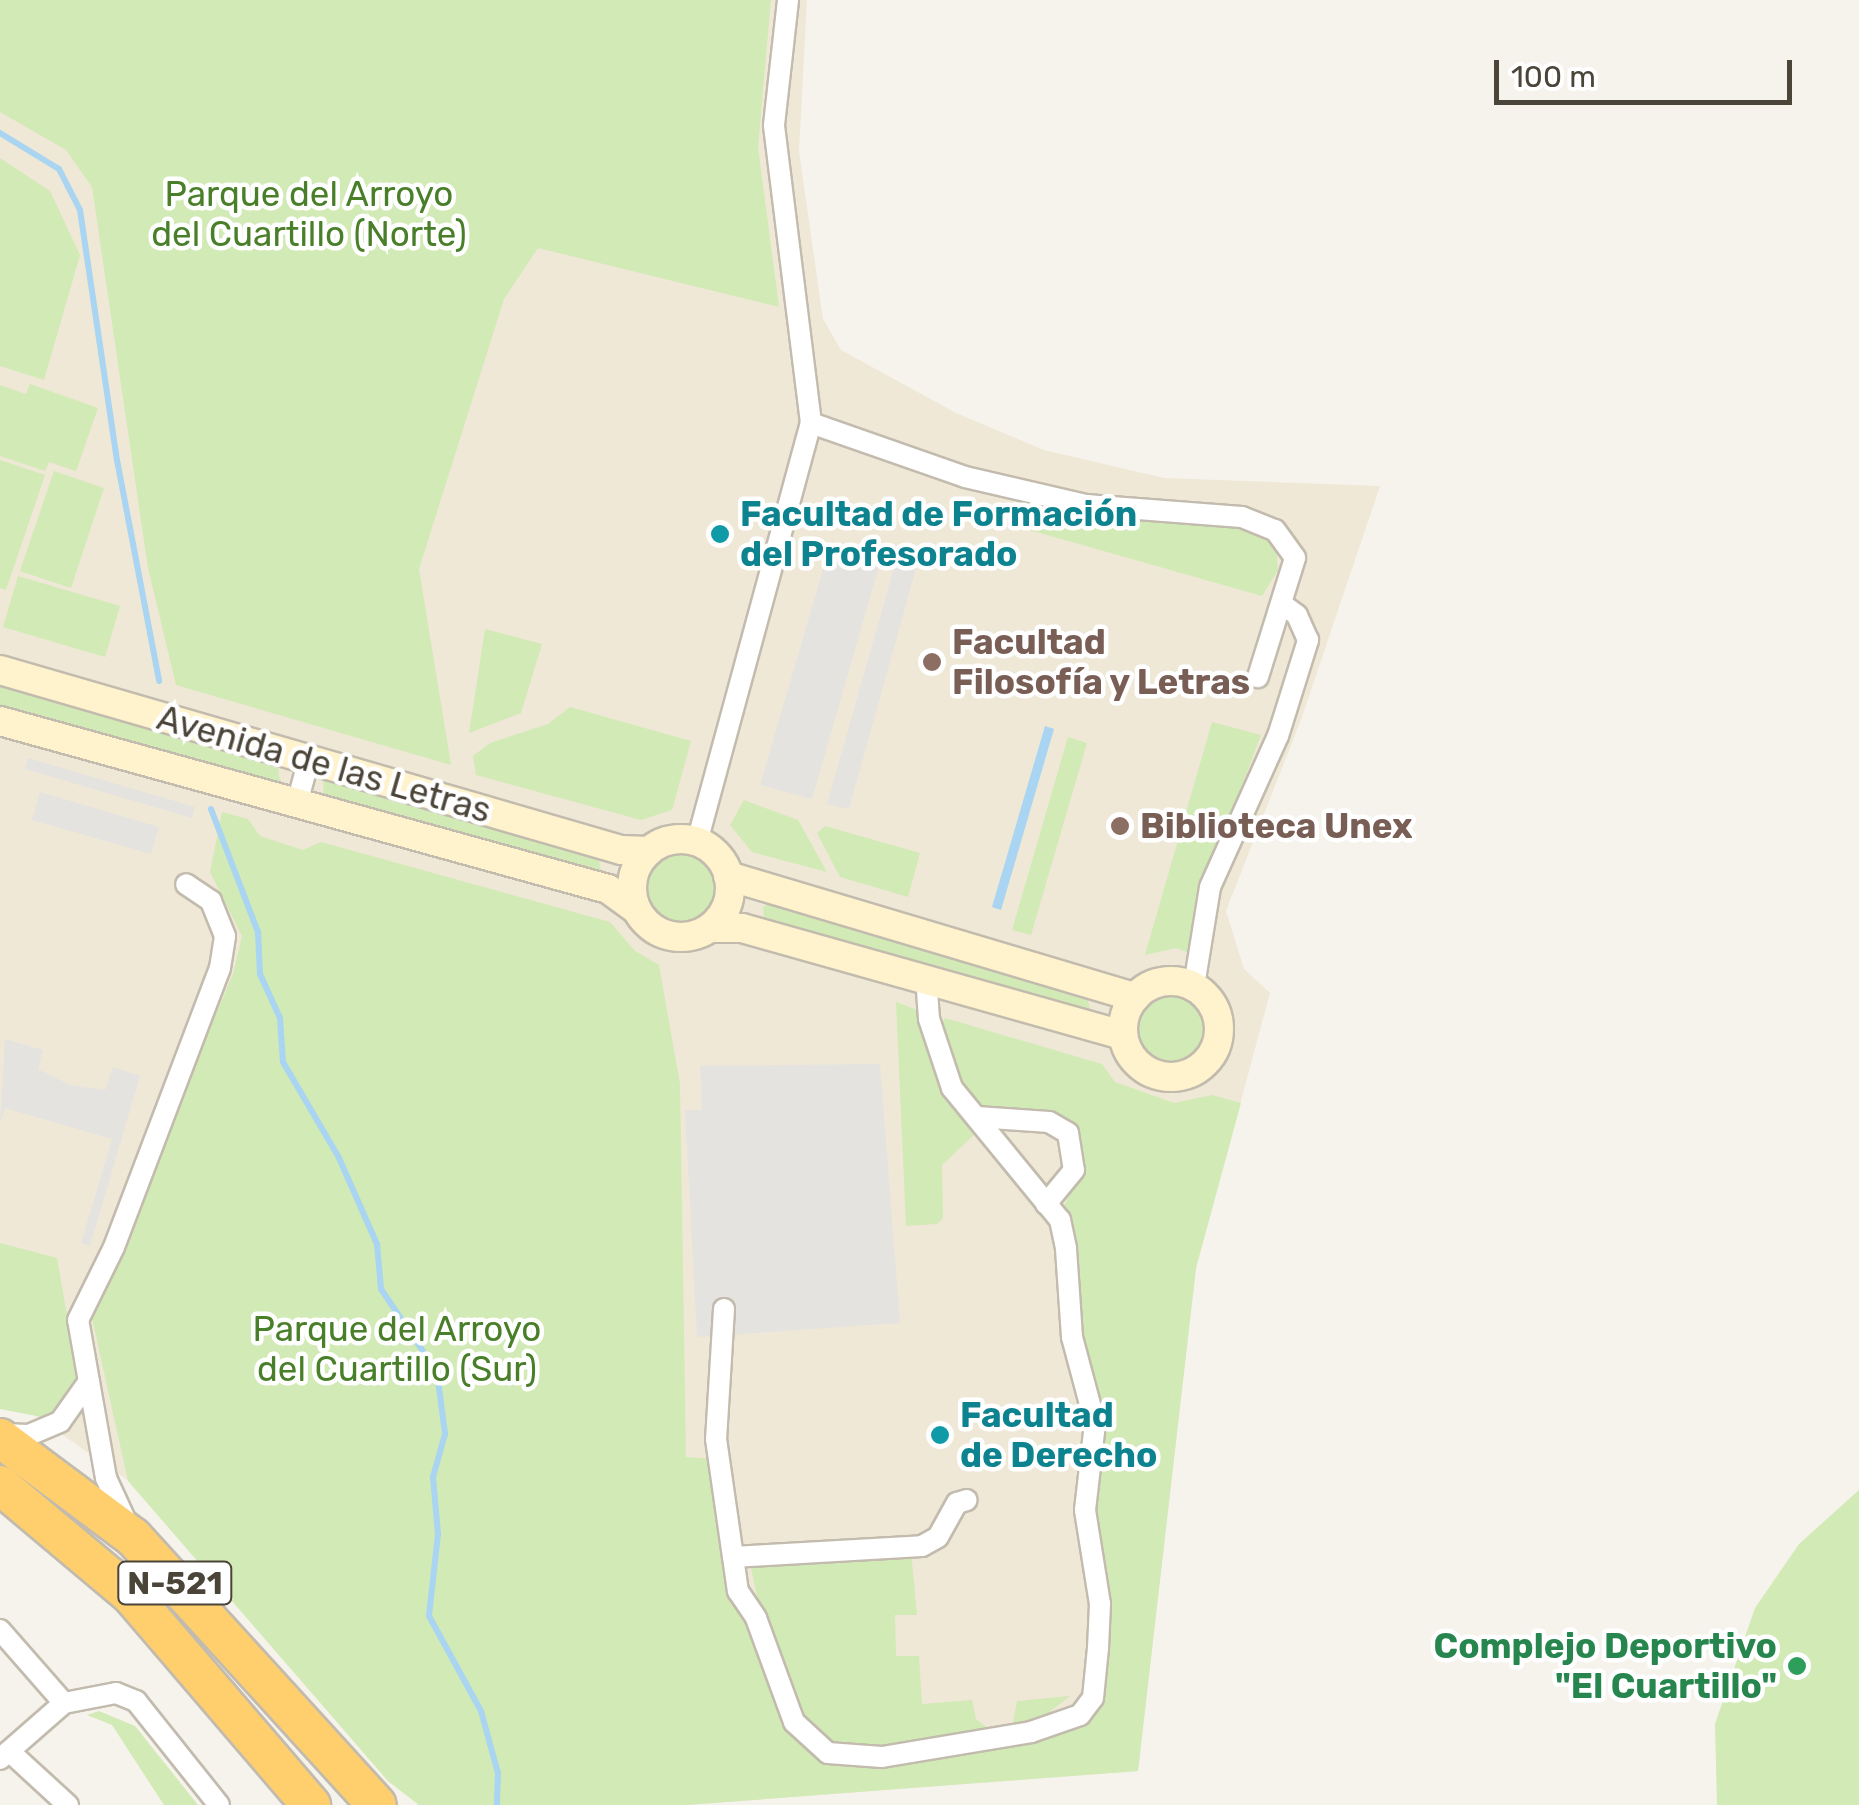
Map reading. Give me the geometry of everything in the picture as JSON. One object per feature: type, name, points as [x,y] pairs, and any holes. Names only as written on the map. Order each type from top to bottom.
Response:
[{"type":"highway","name":"N-521","points":[[0,1436],[133,1537],[377,1805]]},
{"type":"highway","name":"N-521","points":[[0,1486],[131,1595],[311,1805]]},
{"type":"main road","name":"Avenida de las Letras","points":[[0,670],[621,850],[649,850]]},
{"type":"main road","name":"Avenida de las Letras","points":[[0,720],[608,889],[636,909]]},
{"type":"main road","points":[[710,928],[728,903],[728,876],[714,853],[697,842],[676,840],[649,850],[632,877],[636,909],[669,936],[710,928],[742,928],[1123,1035]]},
{"type":"main road","points":[[728,876],[1135,996],[1163,981],[1194,986],[1215,1008],[1220,1030],[1214,1052],[1198,1069],[1177,1077],[1155,1075],[1131,1056],[1123,1035],[1135,996]]},
{"type":"street","points":[[697,842],[811,423],[774,125],[788,0]]},
{"type":"street","points":[[811,423],[965,477],[1069,501],[1242,517],[1275,530],[1295,558],[1258,677]]},
{"type":"street","points":[[1194,986],[1210,886],[1278,736],[1308,640],[1283,605]]},
{"type":"street","points":[[297,803],[309,760]]},
{"type":"street","points":[[133,1537],[106,1478],[78,1320],[87,1291],[114,1247],[220,968],[225,936],[210,902],[186,884]]},
{"type":"street","points":[[724,1309],[716,1440],[738,1592],[756,1618],[794,1722],[828,1753],[882,1757],[1030,1732],[1080,1715],[1093,1698],[1098,1648],[1100,1604],[1085,1510],[1096,1422],[1072,1337],[1060,1220],[952,1088],[929,1019],[926,980]]},
{"type":"street","points":[[977,1117],[1049,1122],[1068,1133],[1074,1170],[1046,1204]]},
{"type":"street","points":[[0,1436],[29,1435],[60,1422],[89,1381]]},
{"type":"street","points":[[733,1557],[922,1546],[938,1538],[957,1503],[967,1500]]},
{"type":"street","points":[[0,1630],[64,1703]]},
{"type":"street","points":[[68,1805],[8,1750],[64,1703],[116,1693],[136,1701],[219,1805]]},
{"type":"shaded area","points":[[0,0],[807,0],[799,151],[823,319],[841,350],[956,413],[1044,450],[1164,478],[1380,486],[1302,717],[1226,911],[1244,969],[1270,993],[1196,1268],[1138,1771],[687,1805],[419,1805],[388,1781],[137,1487],[0,1391]]},
{"type":"shaded area","points":[[831,542],[882,556],[812,799],[760,785]]},
{"type":"shaded area","points":[[896,561],[917,565],[849,809],[827,804]]},
{"type":"shaded area","points":[[28,758],[195,807],[192,818],[25,769]]},
{"type":"shaded area","points":[[40,792],[159,827],[151,854],[32,820]]},
{"type":"shaded area","points":[[5,1039],[43,1050],[38,1069],[70,1085],[105,1090],[113,1067],[140,1076],[90,1246],[81,1243],[112,1139],[5,1108],[0,1123]]},
{"type":"shaded area","points":[[880,1064],[900,1323],[697,1337],[685,1110],[702,1110],[700,1066]]},
{"type":"green space","name":"Parque del Arroyo del Cuartillo (Norte)","points":[[0,0],[771,0],[758,147],[779,307],[538,248],[504,299],[419,569],[451,765],[176,685],[148,568],[92,187],[66,150],[0,112]]},
{"type":"green space","points":[[0,158],[50,191],[80,255],[44,380],[0,366]]},
{"type":"green space","points":[[30,384],[98,408],[76,471],[49,462],[45,471],[0,456],[0,385],[26,394]]},
{"type":"green space","points":[[0,460],[45,475],[6,590],[0,588]]},
{"type":"green space","points":[[54,471],[104,488],[71,588],[20,571]]},
{"type":"green space","points":[[1042,509],[1233,524],[1267,532],[1276,545],[1278,570],[1262,596],[1026,529],[1031,513]]},
{"type":"green space","points":[[18,576],[120,606],[105,657],[3,627]]},
{"type":"green space","points":[[485,629],[542,644],[521,713],[469,733]]},
{"type":"green space","points":[[0,681],[277,761],[280,781],[272,785],[0,707]]},
{"type":"green space","points":[[570,707],[691,741],[672,810],[641,820],[476,775],[473,756],[490,743],[548,724]]},
{"type":"green space","points":[[1212,722],[1261,735],[1194,912],[1192,954],[1176,948],[1145,955]]},
{"type":"green space","points":[[1068,737],[1087,743],[1031,935],[1012,930]]},
{"type":"green space","points":[[331,777],[598,854],[601,872],[593,876],[324,799],[323,781]]},
{"type":"green space","points":[[744,800],[798,820],[827,872],[752,852],[730,825]]},
{"type":"green space","name":"Parque del Arroyo del Cuartillo (Sur)","points":[[222,812],[248,819],[260,836],[303,850],[321,842],[610,922],[635,951],[659,965],[680,1084],[686,1457],[714,1459],[731,1588],[790,1725],[831,1760],[1066,1722],[1097,1685],[1089,1560],[1095,1466],[1064,1206],[1079,1178],[1075,1136],[978,1106],[956,1081],[939,1028],[945,1018],[1102,1064],[1115,1082],[1174,1103],[1212,1095],[1241,1103],[1196,1268],[1138,1771],[687,1805],[419,1805],[388,1781],[128,1481],[92,1318],[94,1301],[121,1261],[155,1158],[233,974],[242,936],[210,872]]},
{"type":"green space","points":[[825,826],[920,853],[908,897],[840,877],[817,833]]},
{"type":"green space","points":[[680,851],[706,862],[717,888],[706,914],[680,925],[654,914],[643,888],[654,862]]},
{"type":"green space","points":[[771,903],[1086,992],[1090,1010],[1082,1013],[765,925],[763,907]]},
{"type":"green space","points":[[1172,993],[1197,1004],[1208,1029],[1197,1054],[1172,1065],[1147,1054],[1136,1029],[1147,1004]]},
{"type":"green space","points":[[896,1002],[920,1011],[977,1132],[942,1165],[943,1218],[937,1224],[906,1226]]},
{"type":"green space","points":[[0,1243],[57,1258],[78,1379],[71,1399],[47,1418],[0,1409]]},
{"type":"green space","name":"Complejo Deportivo \"El Cuartillo\"","points":[[1859,1490],[1859,1805],[1717,1805],[1715,1724],[1755,1608],[1799,1544]]},
{"type":"green space","points":[[911,1551],[917,1615],[895,1615],[896,1656],[919,1656],[922,1704],[972,1700],[976,1719],[990,1730],[1013,1723],[1017,1701],[1070,1696],[1031,1727],[889,1748],[844,1747],[821,1738],[803,1719],[763,1625],[750,1563]]},
{"type":"green space","points":[[99,1711],[135,1726],[198,1805],[164,1805],[112,1725],[87,1715]]},
{"type":"water","points":[[1045,726],[1054,729],[1001,910],[992,907]]},
{"type":"waterway","points":[[0,133],[59,169],[80,210],[117,460],[159,681]]},
{"type":"waterway","points":[[211,809],[258,932],[260,974],[280,1018],[283,1062],[339,1158],[377,1244],[381,1289],[437,1372],[445,1434],[433,1477],[438,1534],[429,1616],[481,1711],[498,1773],[497,1805]]},
{"type":"place","name":"Facultad de Formación del Profesorado","points":[[720,534]]},
{"type":"place","name":"Facultad Filosofía y Letras","points":[[932,662]]},
{"type":"place","name":"Biblioteca Unex","points":[[1120,826]]},
{"type":"place","name":"Facultad de Derecho","points":[[940,1435]]},
{"type":"place","name":"Complejo Deportivo \"El Cuartillo\"","points":[[1797,1666]]}]
